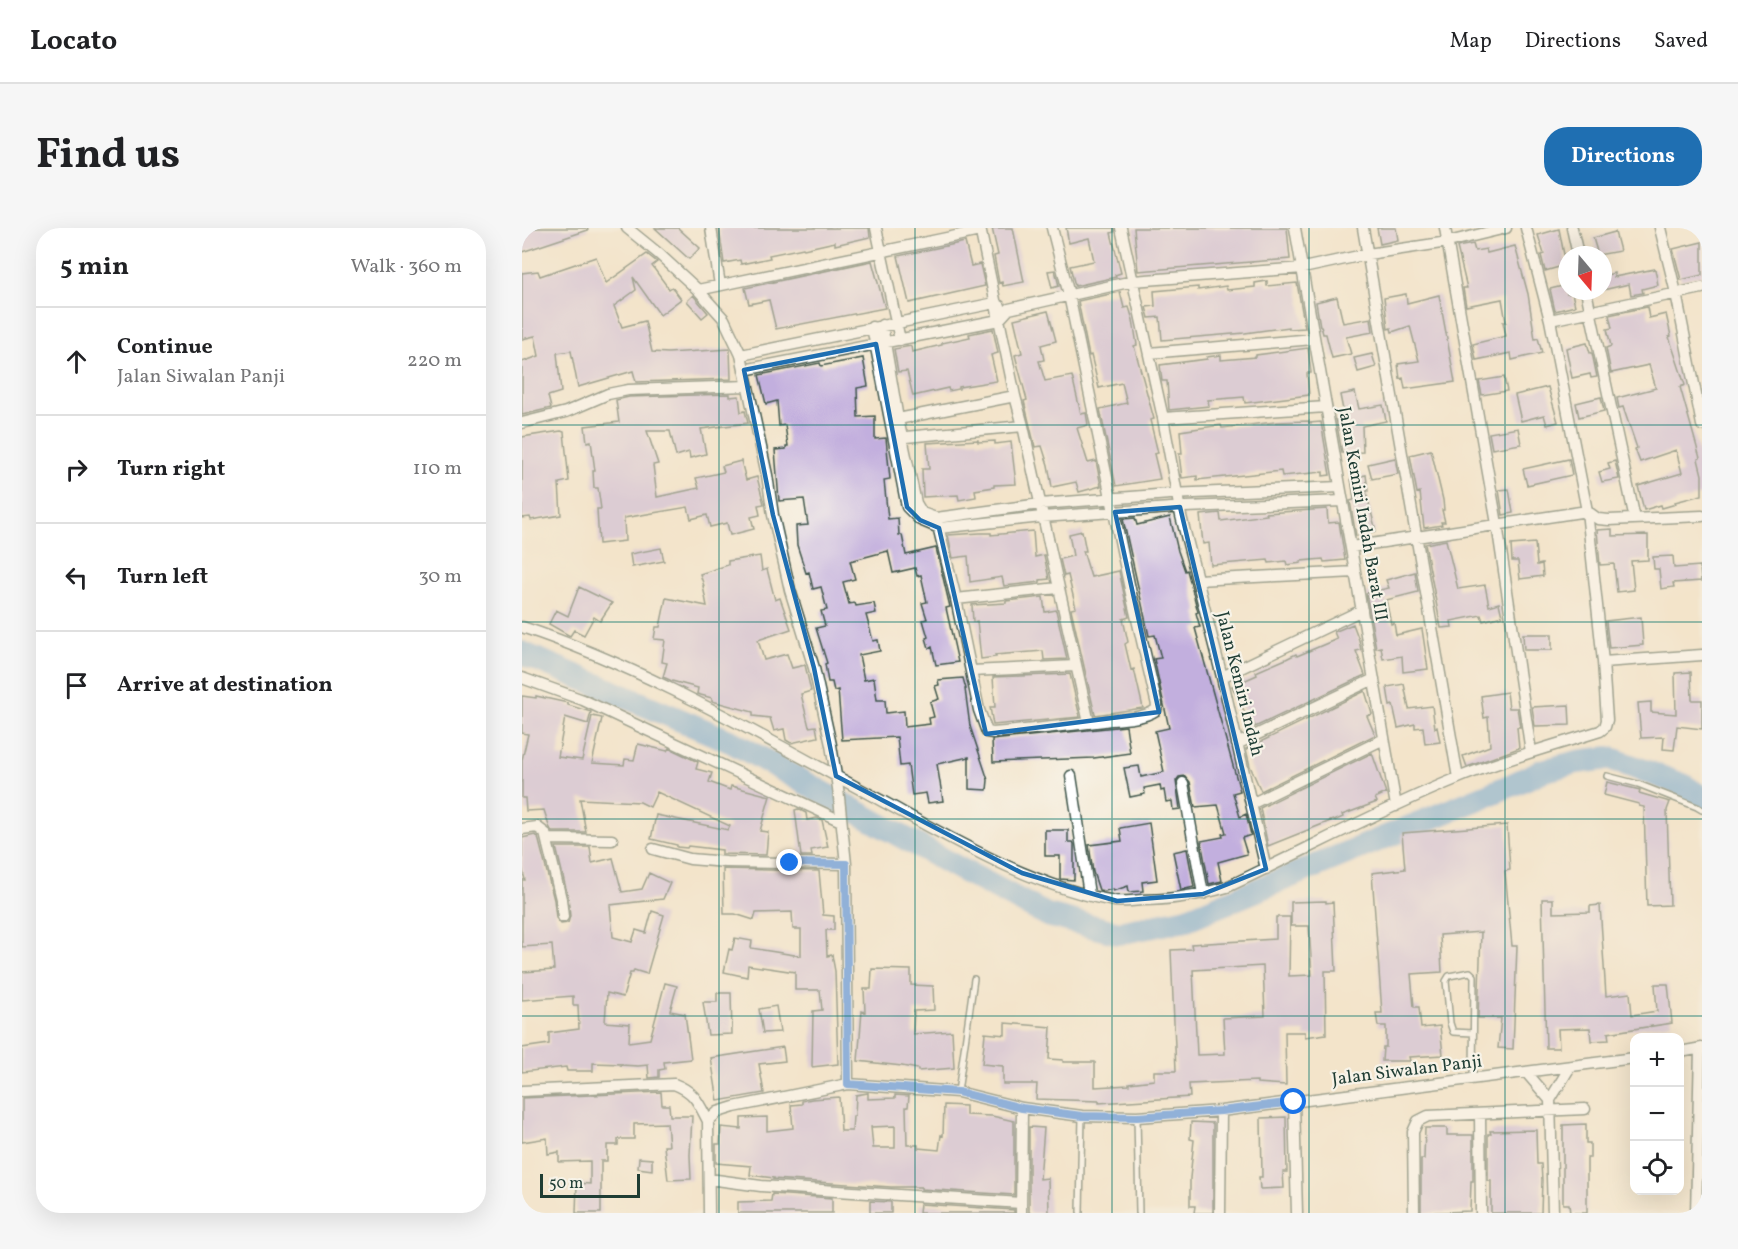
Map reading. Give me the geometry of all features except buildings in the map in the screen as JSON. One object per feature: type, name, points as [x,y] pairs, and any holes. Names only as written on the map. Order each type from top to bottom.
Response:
[{"type":"street","points":[[627,228],[698,290],[724,319],[741,355],[767,475],[773,515],[790,590],[814,668],[838,788],[846,864],[848,1084]]},
{"type":"street","points":[[711,228],[720,285]]},
{"type":"street","points":[[876,228],[900,340]]},
{"type":"street","points":[[938,523],[979,710],[987,732],[1089,723],[1152,713],[1156,710],[1157,705],[1130,589],[1069,295],[1052,228]]},
{"type":"street","name":"Jalan Kemiri Indah","points":[[1121,228],[1163,418],[1177,494],[1266,869]]},
{"type":"street","name":"Jalan Kemiri Indah Barat III","points":[[1295,228],[1396,806]]},
{"type":"street","points":[[1363,228],[1458,778]]},
{"type":"street","points":[[1445,228],[1497,524],[1531,752]]},
{"type":"street","points":[[744,370],[999,320],[1009,309],[1133,281],[1303,268],[1368,254],[1448,242],[1506,228]]},
{"type":"street","points":[[522,627],[557,638],[674,692],[1022,873],[1059,888],[1117,901],[1171,900],[1227,887],[1458,778],[1600,731],[1605,727],[1607,720],[1603,662],[1587,510],[1550,320],[1526,228]]},
{"type":"street","points":[[1572,228],[1576,246]]},
{"type":"street","points":[[1660,228],[1676,293],[1702,425]]},
{"type":"street","points":[[698,290],[980,229],[1015,396],[1089,723]]},
{"type":"street","points":[[1550,320],[1702,288]]},
{"type":"street","points":[[1588,300],[1635,519]]},
{"type":"street","points":[[741,355],[995,303],[1009,309]]},
{"type":"street","points":[[877,326],[898,438],[916,503],[922,513],[938,523],[1180,507],[1343,501]]},
{"type":"street","points":[[1149,353],[1314,339]]},
{"type":"street","points":[[880,344],[898,419],[898,438]]},
{"type":"street","points":[[522,423],[566,412],[608,394],[628,390],[748,386]]},
{"type":"street","points":[[898,419],[1015,396]]},
{"type":"street","points":[[1163,418],[1326,407]]},
{"type":"street","points":[[898,438],[1023,426]]},
{"type":"street","points":[[938,523],[1040,504],[1177,494],[1340,488]]},
{"type":"street","points":[[1351,547],[1587,510],[1598,519],[1609,520],[1702,516]]},
{"type":"street","points":[[1197,580],[1355,572]]},
{"type":"street","points":[[956,599],[1058,588]]},
{"type":"street","points":[[1222,676],[1362,610]]},
{"type":"street","points":[[1603,662],[1702,655]]},
{"type":"street","points":[[971,671],[1075,666]]},
{"type":"street","points":[[522,678],[583,700],[840,818]]},
{"type":"street","points":[[1237,744],[1374,679]]},
{"type":"street","points":[[1251,804],[1384,740]]},
{"type":"street","points":[[1071,776],[1089,894]]},
{"type":"street","points":[[1183,783],[1203,894]]},
{"type":"street","points":[[522,829],[540,828],[548,839],[561,899],[562,917]]},
{"type":"street","points":[[548,839],[612,840]]},
{"type":"street","points":[[653,849],[699,860],[846,864]]},
{"type":"street","points":[[1684,1051],[1701,1049],[1696,1213]]},
{"type":"street","name":"Jalan Siwalan Panji","points":[[708,1121],[718,1112],[734,1107],[848,1084],[958,1092],[1022,1108],[1082,1116],[1137,1117],[1221,1111],[1630,1059]]},
{"type":"street","points":[[1553,1213],[1550,1106],[1570,1066]]},
{"type":"street","points":[[1526,1072],[1550,1106]]},
{"type":"street","points":[[522,1091],[674,1084],[686,1088],[693,1094],[708,1121],[709,1213]]},
{"type":"street","points":[[1294,1102],[1297,1213]]},
{"type":"street","points":[[1414,1213],[1413,1132],[1418,1121],[1428,1116],[1480,1114],[1550,1106],[1585,1110]]},
{"type":"street","points":[[709,1179],[761,1186],[1021,1208],[1022,1108]]},
{"type":"street","points":[[1220,1213],[1221,1111]]},
{"type":"street","points":[[1480,1114],[1481,1213]]},
{"type":"lane","points":[[1607,777],[1638,784],[1702,810]]},
{"type":"lane","points":[[1473,1033],[1453,1032],[1449,1023],[1446,981],[1454,974],[1470,972],[1474,976],[1473,1079]]},
{"type":"lane","points":[[958,1092],[974,979]]},
{"type":"lane","points":[[1080,1212],[1082,1116]]},
{"type":"lane","points":[[1137,1117],[1139,1213]]},
{"type":"highlighted area","points":[[876,344],[907,507],[920,520],[939,528],[986,734],[1159,712],[1115,512],[1180,507],[1266,869],[1203,894],[1117,901],[1022,873],[836,776],[814,668],[773,515],[744,370]]},
{"type":"waterway","points":[[522,653],[732,742],[1047,915],[1119,933],[1187,919],[1542,771],[1577,762],[1609,758],[1683,785],[1702,798]]},
{"type":"route","points":[[790,863],[846,864],[848,1084],[958,1092],[1022,1108],[1082,1116],[1137,1117],[1221,1111],[1294,1102]]}]
